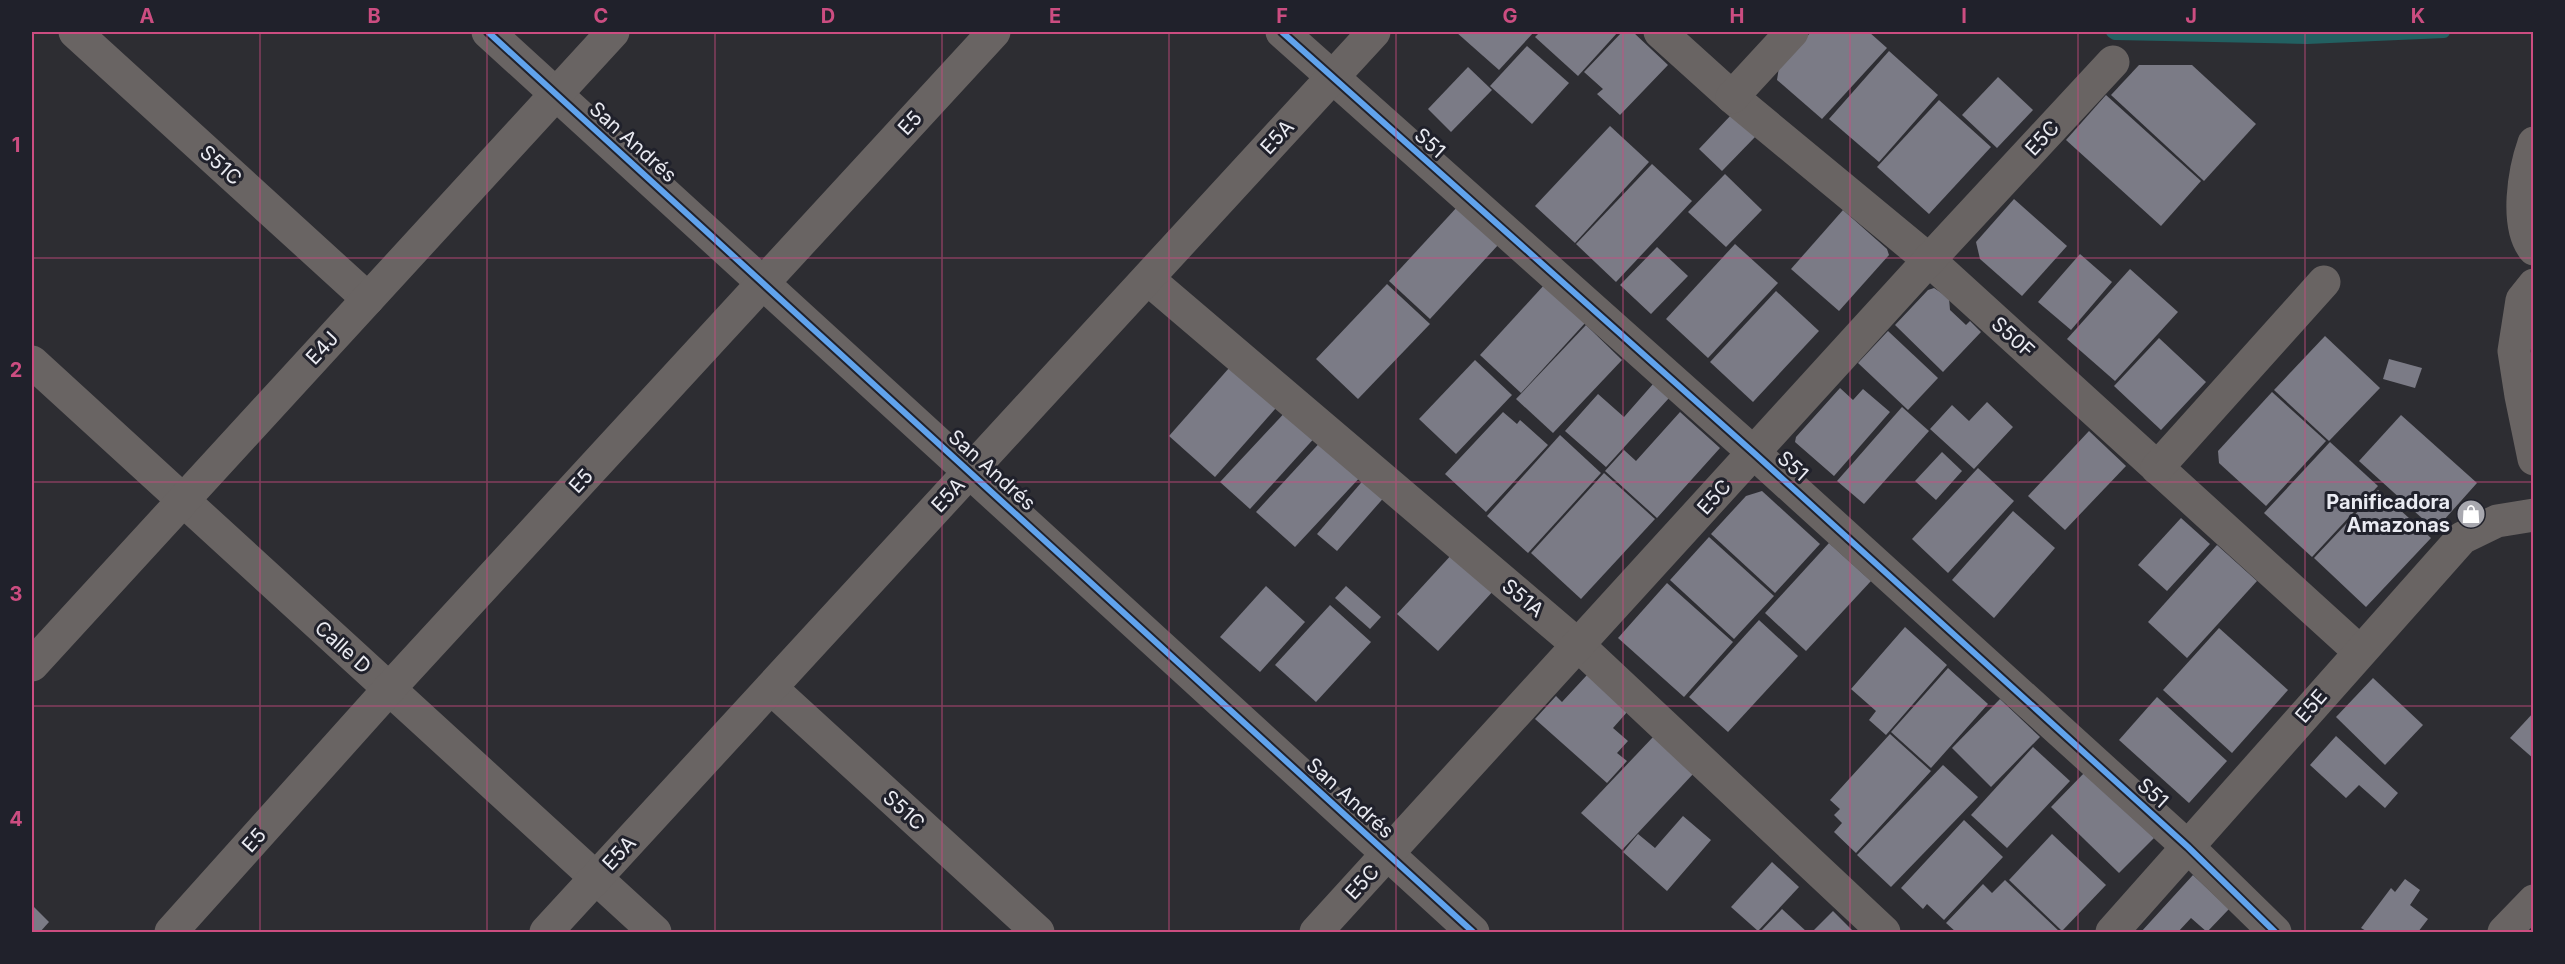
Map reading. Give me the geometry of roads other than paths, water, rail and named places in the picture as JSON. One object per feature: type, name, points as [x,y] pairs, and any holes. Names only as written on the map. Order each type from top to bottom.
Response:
[{"type":"street","name":"S51C","points":[[75,32],[368,299]]},
{"type":"street","name":"San Andrés","points":[[488,32],[1473,933]]},
{"type":"street","name":"E4J","points":[[32,665],[614,32]]},
{"type":"street","name":"E5","points":[[171,933],[389,689],[994,32]]},
{"type":"street","name":"S51","points":[[1282,32],[1754,453],[2188,847],[2275,933]]},
{"type":"street","name":"E5A","points":[[546,933],[1374,32]]},
{"type":"street","name":"S50F","points":[[1660,32],[1732,97],[1929,260],[2359,651]]},
{"type":"street","points":[[1732,97],[1792,32]]},
{"type":"street","name":"E5C","points":[[1316,933],[1929,260],[2113,62]]},
{"type":"street","points":[[2534,143],[2523,197],[2526,239],[2534,249]]},
{"type":"street","name":"S51A","points":[[1148,279],[1578,645],[1884,933]]},
{"type":"street","points":[[2157,468],[2324,282]]},
{"type":"street","points":[[2534,285],[2522,300],[2514,351],[2534,459]]},
{"type":"street","name":"Calle D","points":[[32,362],[655,933]]},
{"type":"street","name":"E5E","points":[[2112,933],[2359,651],[2462,538],[2497,521],[2534,514]]},
{"type":"street","name":"S51C","points":[[771,688],[1038,933]]},
{"type":"street","points":[[2504,933],[2534,902]]},
{"type":"waterway","points":[[2112,32],[2115,34],[2307,38],[2444,32]]},
{"type":"place","name":"Panificadora Amazonas","points":[[2471,514]]}]
